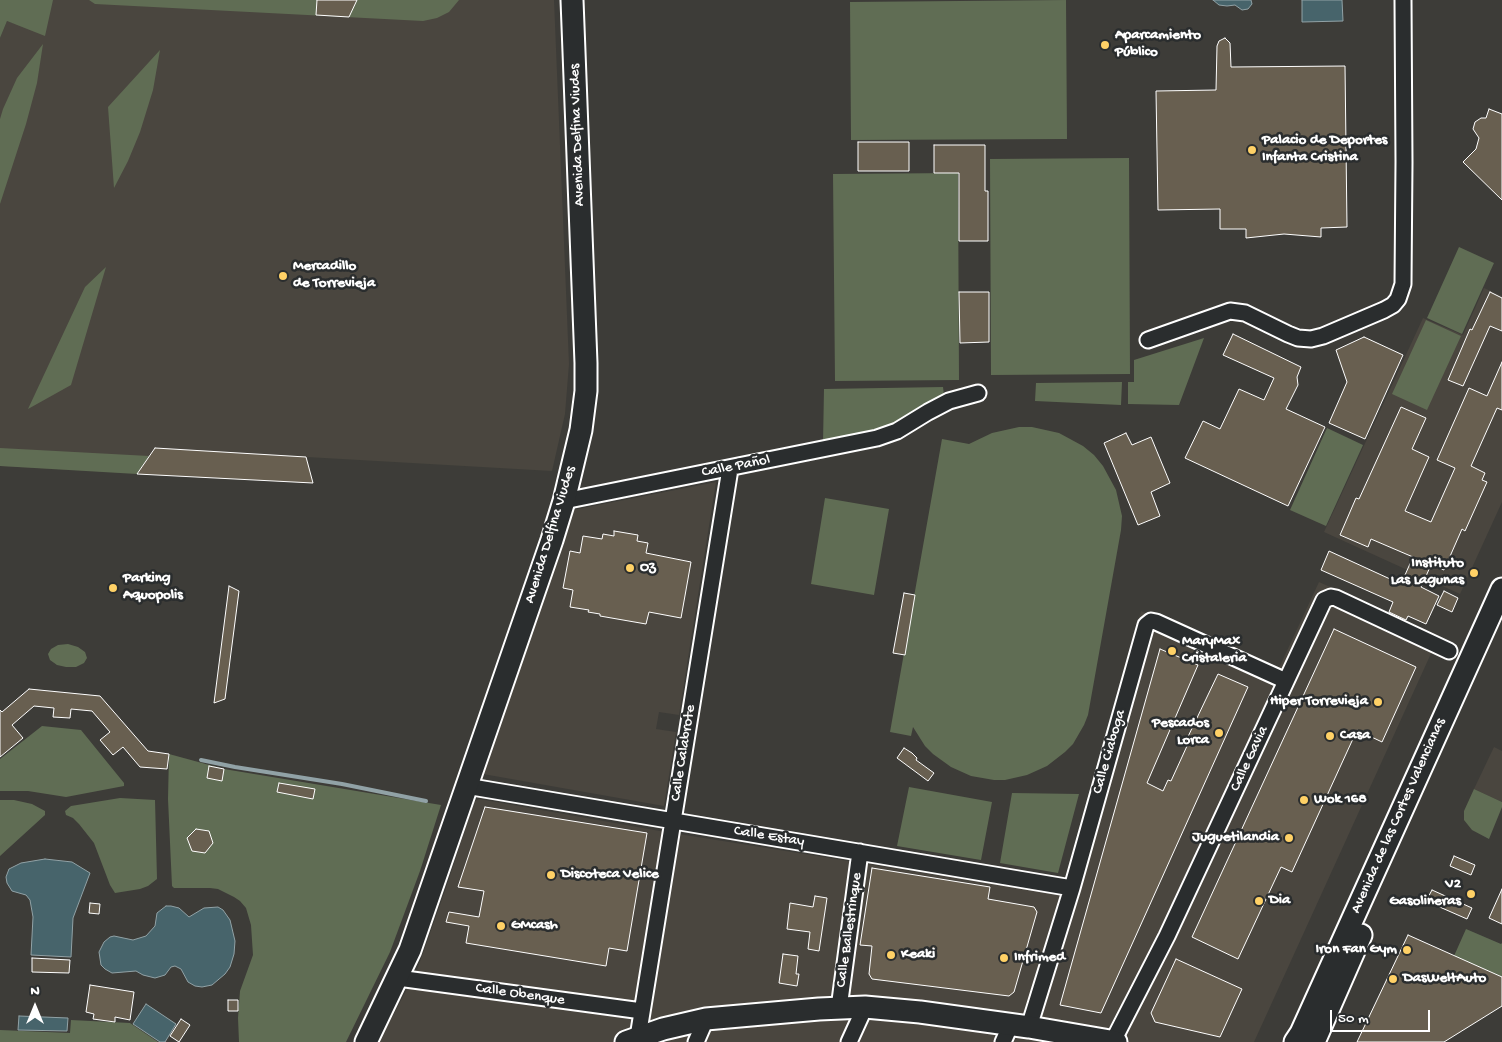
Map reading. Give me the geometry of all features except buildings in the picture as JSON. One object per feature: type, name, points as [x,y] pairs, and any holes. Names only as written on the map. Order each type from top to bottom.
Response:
[{"type":"main road","name":"Avenida Delfina Viudes","points":[[366,1042],[410,950],[564,501],[581,430],[586,391],[586,363],[572,0]]},
{"type":"main road","name":"Avenida de las Cortes Valencianas","points":[[1295,1042],[1301,1033],[1502,590]]},
{"type":"main road","name":"Avenida de las Cortes Valencianas","points":[[1314,1042],[1502,623]]},
{"type":"main road","points":[[632,1040],[687,1022],[706,1019],[864,1007],[888,1008],[1014,1031],[1115,1042]]},
{"type":"street","points":[[1148,340],[1230,311],[1245,313],[1298,338],[1318,338],[1384,310],[1393,305],[1398,299],[1403,284],[1403,0]]},
{"type":"street","name":"Calle Pañol","points":[[564,501],[909,433],[943,404],[978,393]]},
{"type":"street","name":"Calle Calabrote","points":[[632,1040],[642,1011],[730,469]]},
{"type":"street","name":"Calle Gavia","points":[[1115,1042],[1326,598],[1331,597],[1449,651]]},
{"type":"street","name":"Calle Ciaboga","points":[[1014,1031],[1072,888],[1147,624],[1156,622],[1286,681]]},
{"type":"street","name":"Calle Estay","points":[[466,786],[1072,888]]},
{"type":"street","name":"Calle Ballestrinque","points":[[839,1008],[860,852]]},
{"type":"street","name":"Calle Obenque","points":[[398,978],[642,1011]]},
{"type":"street","points":[[849,1042],[864,1007]]},
{"type":"street","points":[[696,1042],[706,1019]]},
{"type":"shaded area","name":"Mercadillo de Torrevieja","points":[[27,0],[554,0],[569,364],[565,414],[552,471],[307,457],[313,483],[0,466],[0,38],[7,21],[16,24]]},
{"type":"shaded area","points":[[1484,288],[1502,296],[1502,502],[1460,594],[1324,532],[1423,318],[1463,335]]},
{"type":"shaded area","points":[[716,482],[679,715],[659,712],[656,729],[676,732],[664,806],[483,774],[573,510]]},
{"type":"shaded area","points":[[1319,582],[1439,636],[1254,1042],[379,1042],[417,970],[474,802],[479,799],[660,831],[1062,895],[1141,611],[1279,668]]},
{"type":"shaded area","points":[[1494,747],[1502,751],[1502,802],[1474,789]]},
{"type":"green space","points":[[0,0],[53,0],[45,36],[7,21],[0,38]]},
{"type":"green space","points":[[89,0],[459,0],[449,12],[437,18],[423,21],[95,4]]},
{"type":"green space","points":[[1066,0],[1067,139],[851,140],[850,2]]},
{"type":"green space","points":[[43,44],[37,83],[26,124],[0,204],[0,119],[17,78]]},
{"type":"green space","points":[[160,50],[153,90],[140,132],[114,188],[108,107]]},
{"type":"green space","points":[[1129,158],[1130,374],[991,375],[990,159]]},
{"type":"green space","points":[[958,173],[959,380],[835,381],[833,174]]},
{"type":"green space","points":[[1459,247],[1494,263],[1462,334],[1427,318]]},
{"type":"green space","points":[[106,267],[71,385],[28,409],[85,287]]},
{"type":"green space","points":[[1426,320],[1461,336],[1427,410],[1392,394]]},
{"type":"green space","points":[[1204,338],[1179,405],[1128,404],[1128,382],[1134,382],[1134,360]]},
{"type":"green space","points":[[1122,382],[1121,405],[1035,401],[1036,383]]},
{"type":"green space","points":[[943,387],[944,395],[928,402],[899,422],[878,432],[823,443],[824,389]]},
{"type":"green space","points":[[1019,427],[1032,427],[1059,433],[1083,446],[1094,455],[1103,466],[1116,490],[1122,516],[1088,715],[1084,725],[1073,744],[1047,766],[1027,775],[1005,780],[994,780],[971,776],[951,767],[925,746],[913,727],[911,736],[890,732],[942,439],[969,444],[992,433]]},
{"type":"green space","points":[[1327,428],[1363,445],[1326,526],[1290,510]]},
{"type":"green space","points":[[0,448],[149,456],[137,474],[0,466]]},
{"type":"green space","points":[[825,498],[889,509],[874,595],[811,584]]},
{"type":"green space","points":[[68,644],[78,647],[85,652],[87,658],[84,663],[76,667],[66,667],[57,665],[50,660],[48,654],[51,649],[58,645]]},
{"type":"green space","points":[[42,726],[81,730],[124,783],[124,786],[66,797],[28,791],[0,791],[0,759]]},
{"type":"green space","points":[[169,754],[224,769],[441,805],[420,871],[390,952],[346,1042],[239,1042],[240,991],[253,955],[251,925],[246,908],[240,901],[218,889],[174,888],[172,886],[168,799]]},
{"type":"green space","points":[[909,787],[992,802],[981,860],[897,846]]},
{"type":"green space","points":[[1474,789],[1502,802],[1502,807],[1489,839],[1472,830],[1464,820],[1464,811]]},
{"type":"green space","points":[[1012,793],[1079,794],[1058,873],[1000,863]]},
{"type":"green space","points":[[120,798],[155,800],[157,879],[140,889],[115,893],[110,885],[94,843],[73,818],[66,815],[65,811],[71,806]]},
{"type":"green space","points":[[0,800],[14,800],[32,804],[45,811],[45,815],[0,856]]},
{"type":"green space","points":[[1466,929],[1502,943],[1502,977],[1454,956]]},
{"type":"green space","points":[[71,1020],[130,1023],[158,1042],[0,1042],[0,1030],[70,1033]]},
{"type":"water","points":[[1213,0],[1251,0],[1252,4],[1248,9],[1242,10],[1235,5],[1219,5]]},
{"type":"water","points":[[1302,0],[1342,0],[1343,21],[1302,22]]},
{"type":"water","points":[[45,859],[72,862],[90,873],[73,918],[71,957],[31,955],[33,917],[30,900],[26,895],[12,891],[7,883],[6,877],[9,869],[21,863]]},
{"type":"water","points":[[166,906],[179,908],[189,917],[204,908],[218,907],[223,910],[230,920],[235,941],[234,954],[230,967],[212,985],[195,986],[188,982],[181,969],[175,966],[171,967],[165,975],[155,978],[136,971],[112,973],[101,965],[99,952],[104,942],[114,936],[133,940],[146,936],[155,926],[157,913]]},
{"type":"water","points":[[146,1004],[176,1024],[165,1042],[160,1042],[133,1024]]},
{"type":"water","points":[[19,1016],[68,1018],[67,1031],[18,1030]]},
{"type":"waterway","points":[[201,760],[342,784],[426,801]]},
{"type":"place","name":"Aparcamiento Público","points":[[1105,45]]},
{"type":"place","name":"Palacio de Deportes Infanta Cristina","points":[[1252,150]]},
{"type":"place","name":"Mercadillo de Torrevieja","points":[[283,276]]},
{"type":"place","name":"Oz","points":[[630,568]]},
{"type":"place","name":"Instituto Las Lagunas","points":[[1474,573]]},
{"type":"place","name":"Parking Aquopolis","points":[[113,588]]},
{"type":"place","name":"MaryMax Cristaleria","points":[[1172,651]]},
{"type":"place","name":"Hiper Torrevieja","points":[[1378,702]]},
{"type":"place","name":"Pescados Lorca","points":[[1219,733]]},
{"type":"place","name":"Casa","points":[[1330,736]]},
{"type":"place","name":"Wok 168","points":[[1304,800]]},
{"type":"place","name":"Juguetilandia","points":[[1289,838]]},
{"type":"place","name":"Discoteca Velice","points":[[551,875]]},
{"type":"place","name":"V2 Gasolineras","points":[[1471,894]]},
{"type":"place","name":"Dia","points":[[1259,901]]},
{"type":"place","name":"GMcash","points":[[501,926]]},
{"type":"place","name":"Iron Fan Gym","points":[[1407,950]]},
{"type":"place","name":"Keaki","points":[[891,955]]},
{"type":"place","name":"Infrimed","points":[[1004,958]]},
{"type":"place","name":"DasWeltAuto","points":[[1393,979]]}]
